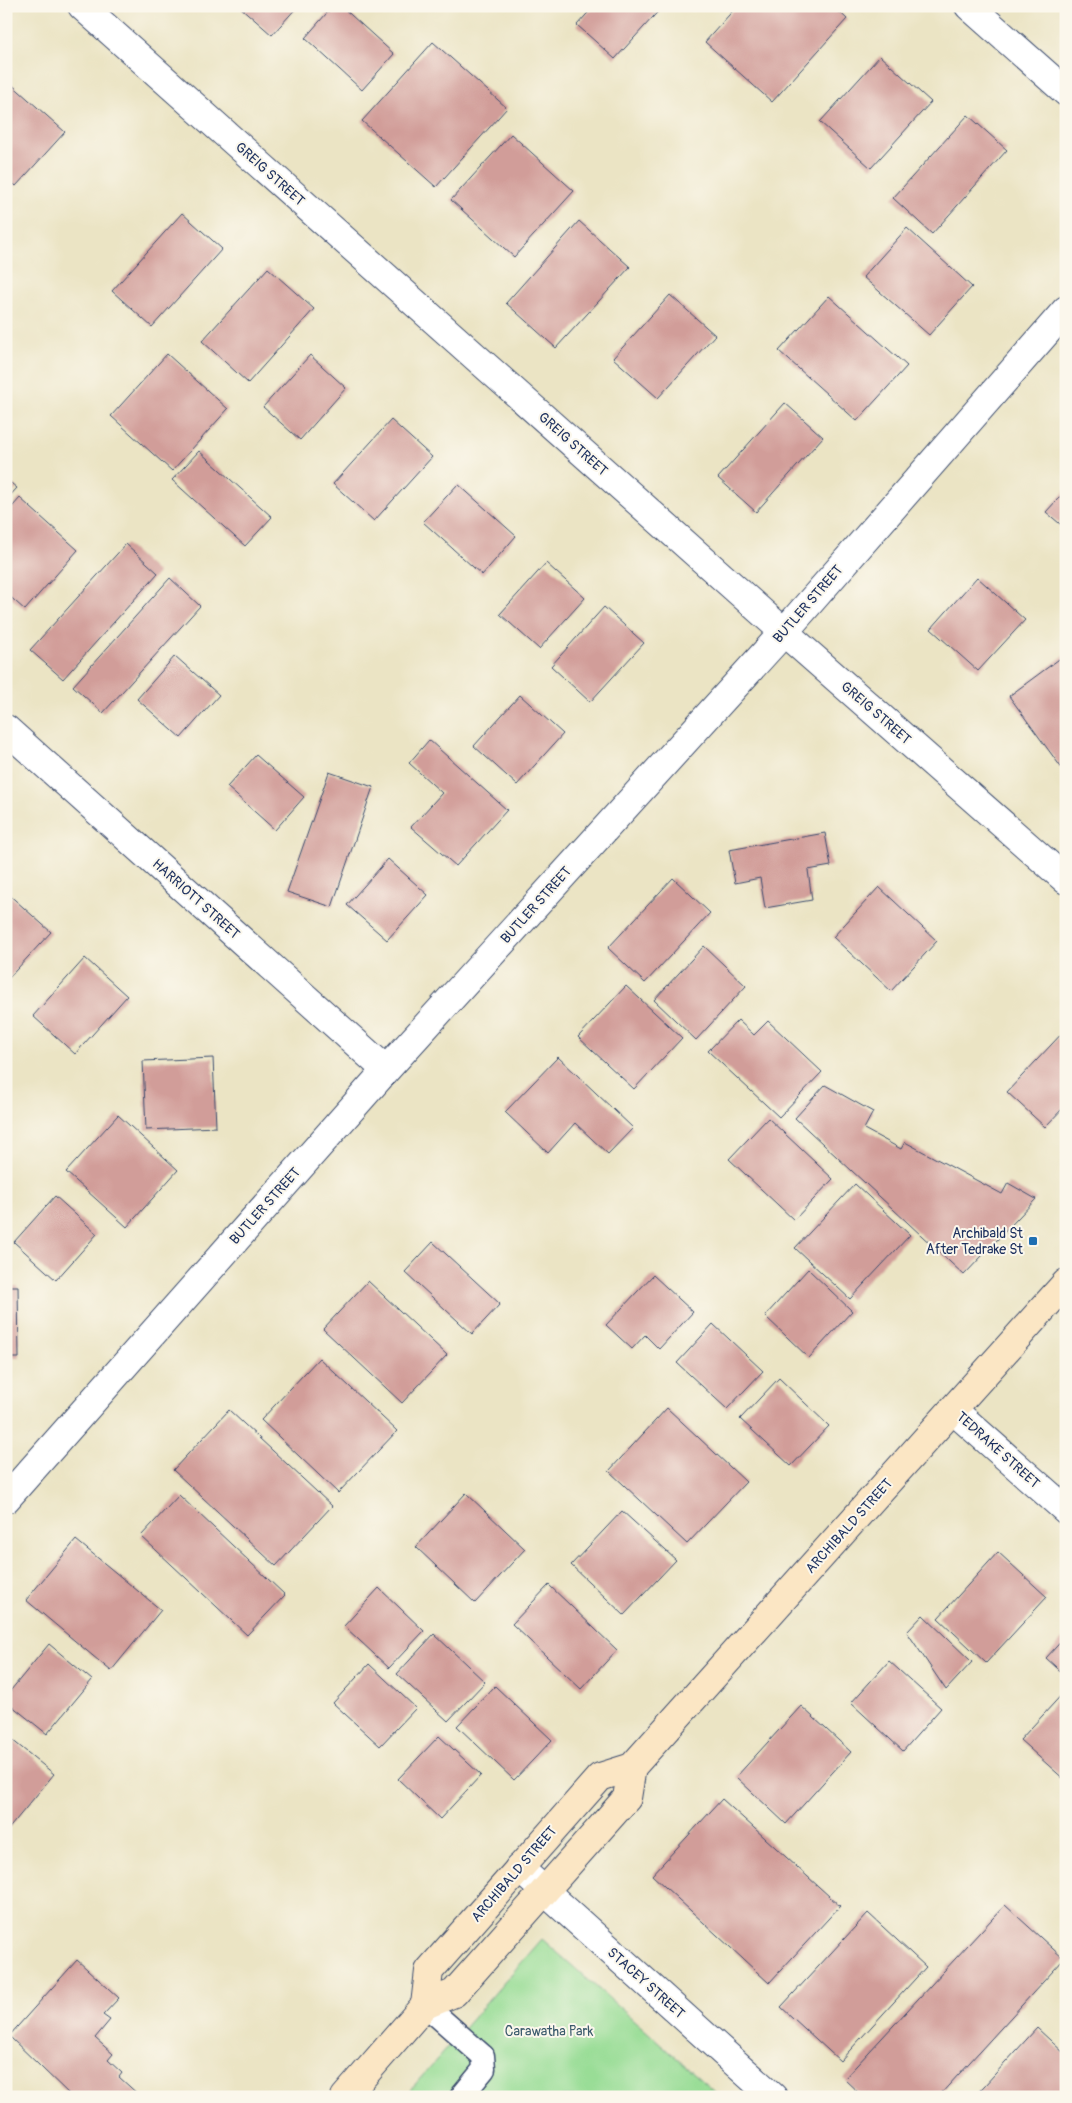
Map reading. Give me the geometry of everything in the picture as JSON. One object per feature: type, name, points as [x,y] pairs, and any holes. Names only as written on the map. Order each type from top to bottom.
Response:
[{"type":"street","name":"GREIG STREET","points":[[82,6],[784,632],[1066,880]]},
{"type":"street","points":[[969,6],[1066,92]]},
{"type":"street","name":"BUTLER STREET","points":[[6,1499],[386,1070],[784,632],[1066,310]]},
{"type":"street","name":"HARRIOTT STREET","points":[[6,729],[386,1070]]},
{"type":"street","name":"ARCHIBALD STREET","points":[[425,2005],[429,1971],[519,1868],[600,1777],[632,1767],[1066,1284]]},
{"type":"street","name":"TEDRAKE STREET","points":[[953,1410],[1066,1510]]},
{"type":"street","points":[[345,2097],[425,2005],[454,1993],[627,1798],[632,1767]]},
{"type":"street","name":"STACEY STREET","points":[[519,1868],[773,2097]]},
{"type":"lane","points":[[425,2005],[483,2056],[484,2069],[461,2097]]},
{"type":"green space","name":"Carawatha Park","points":[[542,1939],[721,2097],[404,2097]]},
{"type":"building","points":[[239,6],[298,6],[272,35]]},
{"type":"building","points":[[333,6],[341,6],[394,54],[362,90],[305,38]]},
{"type":"building","points":[[594,6],[663,6],[615,59],[577,25]]},
{"type":"building","points":[[737,6],[833,6],[847,19],[772,102],[705,42]]},
{"type":"building","points":[[433,42],[507,108],[436,187],[362,121]]},
{"type":"building","points":[[880,56],[931,102],[871,168],[820,122]]},
{"type":"building","points":[[10,83],[65,132],[16,186],[6,177],[6,88]]},
{"type":"building","points":[[968,115],[1007,150],[932,234],[893,198]]},
{"type":"building","points":[[511,134],[574,191],[514,257],[451,200]]},
{"type":"building","points":[[182,213],[222,249],[152,327],[112,291]]},
{"type":"building","points":[[579,221],[630,267],[556,348],[506,303]]},
{"type":"building","points":[[907,228],[972,287],[929,335],[863,277]]},
{"type":"building","points":[[268,268],[314,309],[248,383],[202,341]]},
{"type":"building","points":[[670,295],[715,335],[658,398],[613,358]]},
{"type":"building","points":[[829,296],[907,366],[857,421],[779,351]]},
{"type":"building","points":[[167,354],[228,409],[172,471],[111,416]]},
{"type":"building","points":[[310,355],[346,388],[300,440],[263,407]]},
{"type":"building","points":[[785,403],[823,437],[756,512],[718,478]]},
{"type":"building","points":[[391,420],[432,457],[374,521],[333,484]]},
{"type":"building","points":[[199,451],[272,517],[245,546],[172,480]]},
{"type":"building","points":[[6,479],[17,488],[6,500]]},
{"type":"building","points":[[458,484],[516,536],[482,575],[423,522]]},
{"type":"building","points":[[1066,490],[1066,529],[1046,512]]},
{"type":"building","points":[[20,498],[78,550],[25,610],[6,593],[6,514]]},
{"type":"building","points":[[126,544],[158,573],[63,679],[30,650]]},
{"type":"building","points":[[546,563],[585,598],[539,649],[500,614]]},
{"type":"building","points":[[977,577],[1025,620],[978,671],[931,629]]},
{"type":"building","points":[[170,578],[200,606],[103,713],[73,686]]},
{"type":"building","points":[[604,607],[644,643],[590,702],[551,666]]},
{"type":"building","points":[[1066,654],[1066,774],[1009,696]]},
{"type":"building","points":[[175,656],[219,695],[181,738],[137,699]]},
{"type":"building","points":[[520,695],[563,734],[517,785],[474,746]]},
{"type":"building","points":[[429,740],[507,810],[456,866],[411,827],[442,793],[409,763]]},
{"type":"building","points":[[256,755],[304,797],[275,830],[227,787]]},
{"type":"building","points":[[329,772],[373,787],[332,907],[287,892]]},
{"type":"building","points":[[825,833],[831,866],[808,870],[812,900],[765,908],[760,878],[735,883],[729,850]]},
{"type":"building","points":[[388,859],[428,895],[387,940],[347,905]]},
{"type":"building","points":[[673,878],[710,913],[645,983],[608,948]]},
{"type":"building","points":[[879,887],[937,941],[891,991],[833,937]]},
{"type":"building","points":[[6,892],[51,932],[6,981]]},
{"type":"building","points":[[704,946],[746,986],[696,1040],[654,1000]]},
{"type":"building","points":[[85,958],[127,996],[75,1054],[33,1016]]},
{"type":"building","points":[[626,986],[682,1038],[634,1089],[578,1037]]},
{"type":"building","points":[[738,1020],[754,1035],[768,1021],[822,1072],[779,1117],[708,1051]]},
{"type":"building","points":[[1066,1029],[1066,1105],[1045,1127],[1007,1092]]},
{"type":"building","points":[[558,1057],[633,1128],[608,1154],[575,1123],[548,1153],[505,1112]]},
{"type":"building","points":[[213,1058],[216,1127],[146,1130],[143,1061]]},
{"type":"building","points":[[825,1085],[873,1112],[864,1129],[901,1149],[905,1142],[1002,1194],[1008,1183],[1036,1199],[964,1275],[795,1118]]},
{"type":"building","points":[[118,1115],[178,1170],[127,1227],[66,1172]]},
{"type":"building","points":[[768,1118],[833,1179],[794,1220],[729,1159]]},
{"type":"building","points":[[855,1184],[910,1235],[850,1299],[795,1248]]},
{"type":"building","points":[[55,1196],[97,1234],[56,1280],[14,1242]]},
{"type":"building","points":[[433,1242],[500,1304],[472,1334],[405,1272]]},
{"type":"building","points":[[808,1269],[852,1311],[809,1358],[765,1316]]},
{"type":"building","points":[[653,1275],[693,1312],[659,1349],[645,1335],[632,1349],[606,1325]]},
{"type":"building","points":[[368,1281],[447,1355],[402,1403],[323,1329]]},
{"type":"building","points":[[6,1286],[18,1286],[19,1358],[6,1358]]},
{"type":"building","points":[[713,1324],[763,1371],[727,1409],[677,1363]]},
{"type":"building","points":[[319,1358],[397,1431],[338,1493],[261,1420]]},
{"type":"building","points":[[779,1378],[829,1426],[791,1466],[740,1419]]},
{"type":"building","points":[[667,1408],[746,1482],[687,1544],[609,1471]]},
{"type":"building","points":[[229,1410],[332,1506],[276,1566],[173,1470]]},
{"type":"building","points":[[466,1493],[525,1549],[475,1603],[416,1547]]},
{"type":"building","points":[[179,1495],[285,1595],[247,1635],[141,1536]]},
{"type":"building","points":[[622,1511],[676,1560],[624,1615],[571,1565]]},
{"type":"building","points":[[76,1540],[161,1610],[111,1671],[26,1600]]},
{"type":"building","points":[[998,1552],[1047,1597],[986,1663],[938,1618]]},
{"type":"building","points":[[549,1585],[617,1650],[581,1689],[512,1624]]},
{"type":"building","points":[[379,1588],[424,1631],[389,1668],[344,1626]]},
{"type":"building","points":[[923,1615],[972,1662],[946,1690],[907,1632]]},
{"type":"building","points":[[434,1634],[485,1682],[448,1721],[397,1674]]},
{"type":"building","points":[[1066,1636],[1066,1676],[1046,1658]]},
{"type":"building","points":[[49,1644],[92,1680],[47,1734],[6,1701],[6,1696]]},
{"type":"building","points":[[889,1661],[941,1708],[903,1751],[851,1703]]},
{"type":"building","points":[[369,1664],[416,1708],[380,1746],[333,1703]]},
{"type":"building","points":[[495,1686],[552,1740],[514,1780],[457,1726]]},
{"type":"building","points":[[1066,1690],[1066,1781],[1020,1740]]},
{"type":"building","points":[[801,1706],[851,1752],[786,1824],[736,1777]]},
{"type":"building","points":[[6,1735],[54,1774],[6,1832]]},
{"type":"building","points":[[439,1736],[481,1775],[440,1819],[398,1779]]},
{"type":"building","points":[[722,1799],[840,1906],[769,1983],[652,1875]]},
{"type":"building","points":[[1005,1905],[1064,1959],[938,2097],[863,2097],[844,2079]]},
{"type":"building","points":[[868,1913],[926,1967],[840,2061],[781,2007]]},
{"type":"building","points":[[77,1960],[119,1998],[103,2015],[110,2020],[95,2038],[113,2054],[108,2060],[122,2073],[119,2077],[141,2097],[72,2097],[9,2036]]},
{"type":"building","points":[[1037,2028],[1066,2055],[1066,2097],[974,2097]]},
{"type":"place","name":"Archibald St After Tedrake St","points":[[1033,1241]]}]
